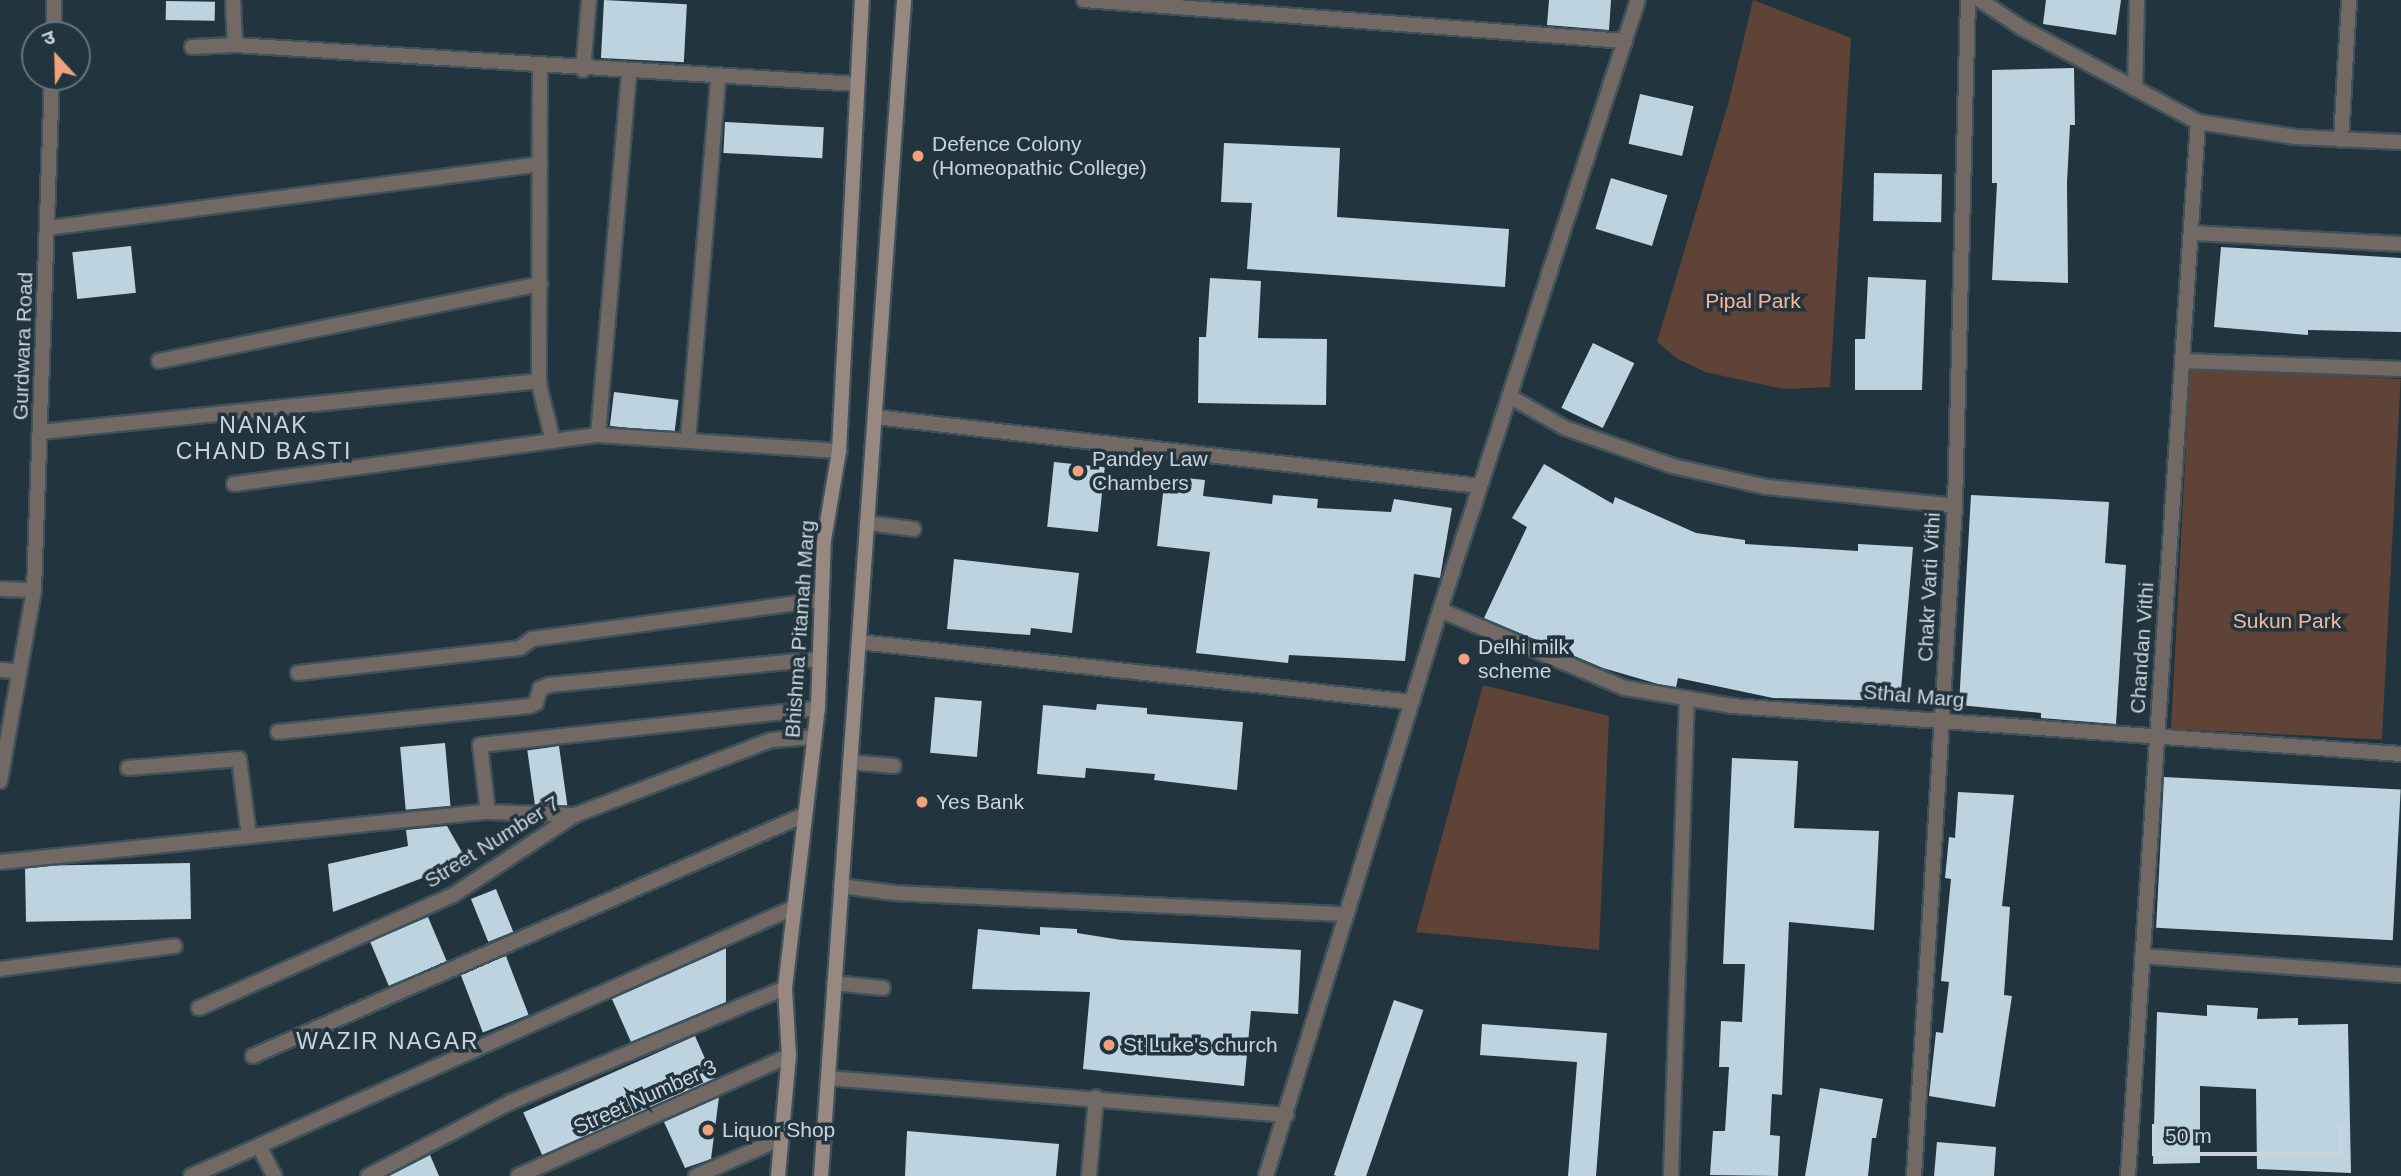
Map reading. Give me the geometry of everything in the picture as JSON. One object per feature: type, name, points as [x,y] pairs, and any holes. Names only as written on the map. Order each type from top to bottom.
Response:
[{"type":"main road","name":"Bhishma Pitamah Marg","points":[[778,1176],[789,1056],[785,988],[818,708],[824,540],[839,451],[862,0]]},
{"type":"main road","points":[[821,1176],[904,0]]},
{"type":"street","points":[[54,0],[54,21]]},
{"type":"street","points":[[233,0],[235,46]]},
{"type":"street","points":[[583,69],[589,0]]},
{"type":"street","points":[[1084,0],[1625,41]]},
{"type":"street","points":[[1266,1176],[1287,1115],[1440,610],[1638,0]]},
{"type":"street","name":"Chakr Varti Vithi","points":[[1914,1176],[1955,506],[1968,0]]},
{"type":"street","points":[[1980,0],[2198,122],[2341,139],[2401,142]]},
{"type":"street","points":[[2135,89],[2137,0]]},
{"type":"street","points":[[2341,139],[2349,0]]},
{"type":"street","points":[[192,47],[235,46],[540,68],[856,85]]},
{"type":"street","points":[[540,68],[539,381],[553,441]]},
{"type":"street","points":[[598,435],[629,73]]},
{"type":"street","points":[[688,439],[718,79]]},
{"type":"street","name":"Gurdwara Road","points":[[0,781],[3,748],[34,590],[52,91]]},
{"type":"street","name":"Chandan Vithi","points":[[2127,1176],[2198,122]]},
{"type":"street","points":[[48,228],[540,164]]},
{"type":"street","points":[[2191,233],[2401,244]]},
{"type":"street","points":[[159,361],[540,284]]},
{"type":"street","points":[[2182,361],[2401,369]]},
{"type":"street","points":[[40,432],[539,381]]},
{"type":"street","points":[[1509,396],[1565,428],[1673,466],[1766,487],[1955,506]]},
{"type":"street","points":[[875,417],[1480,486]]},
{"type":"street","points":[[234,484],[598,435],[839,451]]},
{"type":"street","points":[[867,523],[914,529]]},
{"type":"street","points":[[0,590],[34,590]]},
{"type":"street","points":[[298,673],[520,648],[531,639],[821,600]]},
{"type":"street","name":"Sthal Marg","points":[[1440,610],[1625,688],[1732,706],[2401,754]]},
{"type":"street","points":[[859,642],[1412,702]]},
{"type":"street","points":[[278,732],[530,706],[536,703],[540,689],[549,685],[819,659]]},
{"type":"street","points":[[0,670],[18,671]]},
{"type":"street","points":[[1671,1176],[1687,698]]},
{"type":"street","points":[[488,811],[480,745],[818,708]]},
{"type":"street","name":"Street Number 7","points":[[199,1008],[453,895],[575,815],[771,740],[815,737]]},
{"type":"street","points":[[128,768],[239,759],[249,836]]},
{"type":"street","points":[[850,762],[894,766]]},
{"type":"street","points":[[0,862],[488,811],[575,815]]},
{"type":"street","points":[[253,1056],[804,815]]},
{"type":"street","points":[[841,886],[895,893],[1347,914]]},
{"type":"street","points":[[191,1176],[793,908]]},
{"type":"street","points":[[0,969],[174,946]]},
{"type":"street","points":[[2142,956],[2401,975]]},
{"type":"street","points":[[834,983],[883,988]]},
{"type":"street","points":[[368,1176],[511,1102],[785,988]]},
{"type":"street","name":"Street Number 3","points":[[518,1176],[789,1056]]},
{"type":"street","points":[[828,1078],[1096,1097],[1287,1115]]},
{"type":"street","points":[[1089,1176],[1096,1097]]},
{"type":"street","points":[[696,1176],[780,1139]]},
{"type":"street","points":[[259,1146],[274,1176]]},
{"type":"green space","name":"Pipal Park","points":[[1753,0],[1851,38],[1830,387],[1784,389],[1705,372],[1678,359],[1657,342],[1729,101]]},
{"type":"green space","name":"Sukun Park","points":[[2190,368],[2401,379],[2382,740],[2171,729]]},
{"type":"green space","points":[[1483,685],[1609,716],[1599,950],[1416,932]]},
{"type":"building","points":[[604,0],[687,4],[684,62],[601,58]]},
{"type":"building","points":[[1549,0],[1611,0],[1609,30],[1547,25]]},
{"type":"building","points":[[2046,0],[2121,0],[2116,35],[2043,24]]},
{"type":"building","points":[[166,1],[215,2],[215,21],[166,20]]},
{"type":"building","points":[[2074,68],[2075,125],[2070,125],[2067,183],[2068,283],[1992,280],[1997,183],[1992,183],[1992,70]]},
{"type":"building","points":[[1640,94],[1694,106],[1682,156],[1629,144]]},
{"type":"building","points":[[725,122],[824,127],[822,158],[723,153]]},
{"type":"building","points":[[1224,143],[1340,148],[1337,217],[1509,229],[1505,287],[1247,269],[1252,203],[1221,202]]},
{"type":"building","points":[[1874,173],[1942,174],[1941,222],[1873,221]]},
{"type":"building","points":[[1611,178],[1667,195],[1652,246],[1596,229]]},
{"type":"building","points":[[131,246],[136,293],[77,299],[72,252]]},
{"type":"building","points":[[2221,247],[2401,258],[2401,332],[2308,330],[2308,335],[2214,327]]},
{"type":"building","points":[[1868,277],[1926,280],[1922,390],[1855,390],[1855,339],[1865,339]]},
{"type":"building","points":[[1210,278],[1261,281],[1258,338],[1327,339],[1326,405],[1198,403],[1199,337],[1206,337]]},
{"type":"building","points":[[1593,343],[1634,363],[1603,428],[1561,408]]},
{"type":"building","points":[[614,392],[679,400],[674,434],[610,426]]},
{"type":"building","points":[[1054,462],[1105,467],[1098,532],[1047,527]]},
{"type":"building","points":[[1544,464],[1613,504],[1615,497],[1696,533],[1745,540],[1745,544],[1858,551],[1858,544],[1913,547],[1900,701],[1773,698],[1678,678],[1676,687],[1658,684],[1603,668],[1484,618],[1527,527],[1512,518]]},
{"type":"building","points":[[1165,476],[1205,480],[1203,496],[1272,504],[1273,495],[1318,499],[1317,508],[1391,512],[1394,499],[1452,508],[1440,578],[1414,574],[1405,661],[1289,655],[1288,663],[1196,653],[1210,552],[1157,546]]},
{"type":"building","points":[[1971,495],[2109,502],[2105,563],[2126,565],[2116,724],[2041,718],[2041,713],[1959,705]]},
{"type":"building","points":[[954,559],[1079,573],[1072,633],[1031,628],[1030,635],[947,629]]},
{"type":"building","points":[[935,697],[982,701],[977,757],[930,753]]},
{"type":"building","points":[[1097,704],[1147,708],[1147,714],[1243,722],[1237,790],[1154,780],[1155,774],[1086,768],[1085,778],[1037,774],[1043,705],[1096,710]]},
{"type":"building","points":[[445,743],[450,806],[406,810],[400,747]]},
{"type":"building","points":[[559,746],[567,805],[536,810],[527,750]]},
{"type":"building","points":[[1732,758],[1798,761],[1794,828],[1879,831],[1874,930],[1789,922],[1782,1095],[1772,1094],[1770,1135],[1780,1136],[1778,1176],[1710,1175],[1713,1131],[1725,1131],[1729,1067],[1719,1067],[1721,1021],[1742,1022],[1745,964],[1723,964]]},
{"type":"building","points":[[2164,777],[2401,789],[2393,940],[2156,928]]},
{"type":"building","points":[[1958,792],[2014,795],[2002,906],[2010,907],[2004,995],[2012,996],[1995,1107],[1929,1096],[1936,1032],[1943,1033],[1949,982],[1941,981],[1951,879],[1945,878],[1949,837],[1955,838]]},
{"type":"building","points":[[447,826],[467,861],[333,912],[328,864],[408,846],[406,830]]},
{"type":"building","points":[[190,863],[191,919],[26,922],[25,866]]},
{"type":"building","points":[[496,889],[513,932],[488,942],[471,899]]},
{"type":"building","points":[[428,917],[447,961],[389,986],[370,942]]},
{"type":"building","points":[[1040,927],[1077,929],[1077,933],[1121,940],[1301,950],[1298,1014],[1251,1011],[1244,1086],[1083,1069],[1090,992],[972,989],[978,929],[1040,935]]},
{"type":"building","points":[[726,948],[726,1002],[631,1042],[612,999]]},
{"type":"building","points":[[506,956],[529,1015],[483,1032],[460,974]]},
{"type":"building","points":[[1394,1000],[1423,1010],[1366,1176],[1334,1175]]},
{"type":"building","points":[[2207,1005],[2258,1008],[2257,1019],[2298,1018],[2298,1025],[2348,1024],[2351,1173],[2257,1169],[2256,1089],[2200,1086],[2200,1163],[2153,1164],[2157,1012],[2207,1016]]},
{"type":"building","points":[[1482,1024],[1607,1033],[1596,1176],[1568,1176],[1577,1062],[1480,1055]]},
{"type":"building","points":[[695,1036],[714,1079],[542,1155],[523,1112]]},
{"type":"building","points":[[1820,1088],[1883,1099],[1876,1138],[1872,1138],[1868,1176],[1805,1176]]},
{"type":"building","points":[[719,1097],[711,1159],[685,1168],[664,1122]]},
{"type":"building","points":[[907,1131],[1059,1144],[1056,1176],[905,1176]]},
{"type":"building","points":[[1937,1142],[1996,1147],[1994,1176],[1934,1176]]},
{"type":"building","points":[[430,1155],[439,1176],[389,1176]]},
{"type":"place","name":"Defence Colony (Homeopathic College)","points":[[918,156]]},
{"type":"place","name":"Pandey Law Chambers","points":[[1078,471]]},
{"type":"place","name":"Delhi milk scheme","points":[[1464,659]]},
{"type":"place","name":"Yes Bank","points":[[922,802]]},
{"type":"place","name":"St Luke's church","points":[[1109,1045]]},
{"type":"place","name":"Liquor Shop","points":[[708,1130]]},
{"type":"district","name":"NANAK CHAND BASTI","points":[[264,438]]},
{"type":"district","name":"WAZIR NAGAR","points":[[388,1041]]}]
